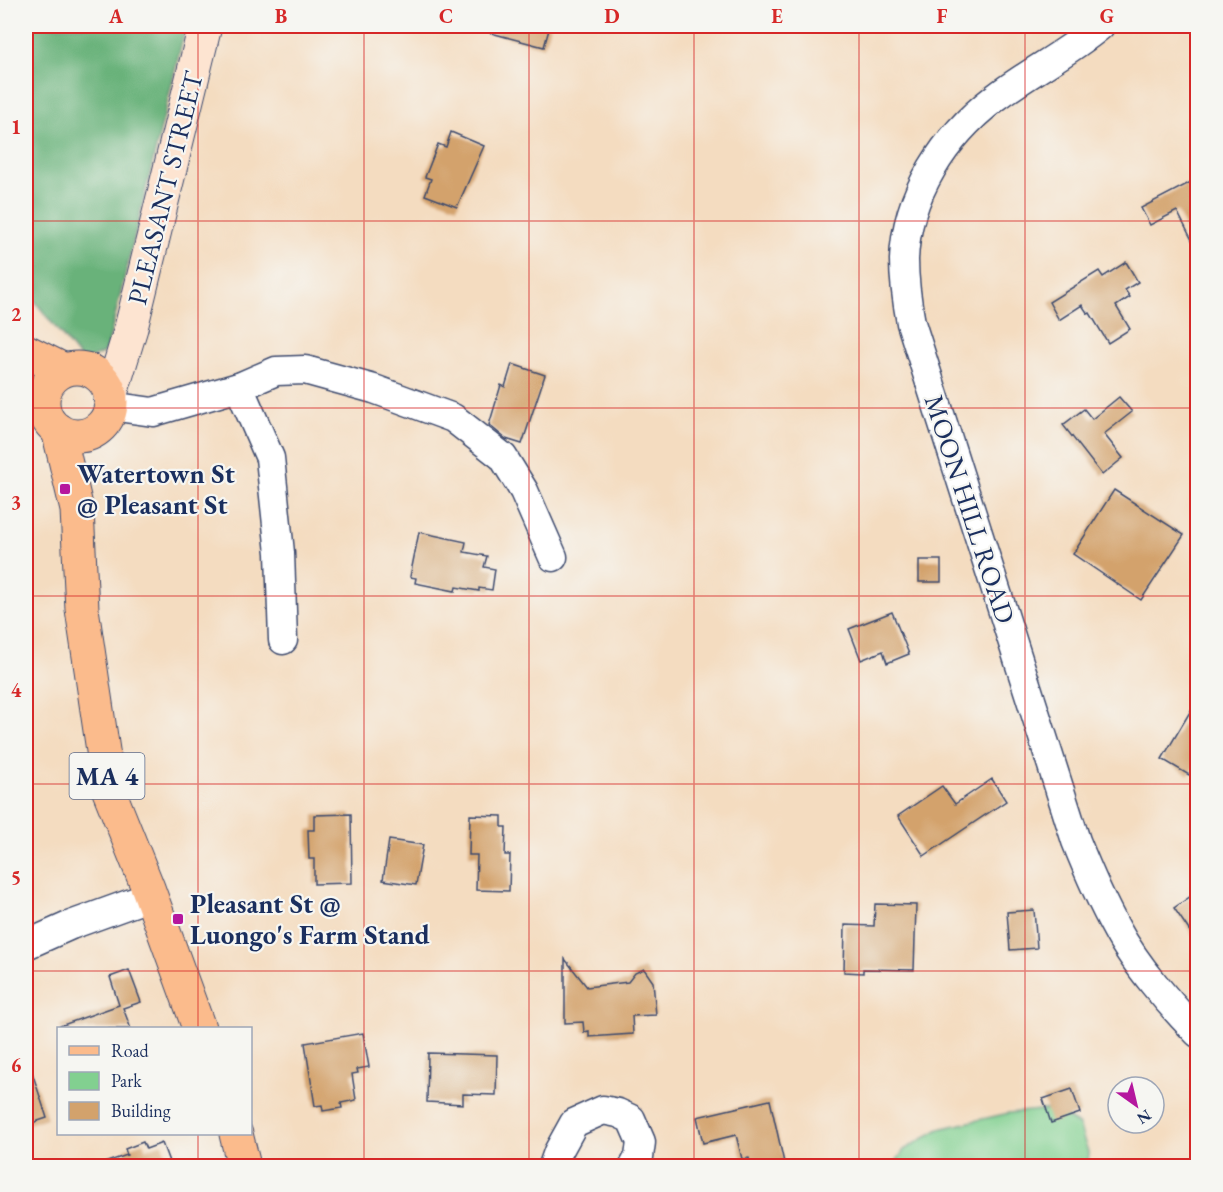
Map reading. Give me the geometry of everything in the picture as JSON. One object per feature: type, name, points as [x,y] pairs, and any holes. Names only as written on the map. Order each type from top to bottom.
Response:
[{"type":"main road","points":[[26,351],[64,370],[83,369],[104,402],[88,434],[68,435],[58,430],[46,416],[43,396],[26,360]]},
{"type":"main road","points":[[43,396],[51,381],[64,370]]},
{"type":"main road","name":"PLEASANT STREET","points":[[77,510],[104,402]]},
{"type":"main road","name":"PLEASANT STREET","points":[[58,430],[77,510],[82,609],[109,791],[151,896],[198,1027]]},
{"type":"main road","points":[[236,1135],[244,1167]]},
{"type":"street","name":"PLEASANT STREET","points":[[104,402],[125,349],[205,26]]},
{"type":"street","name":"MOON HILL ROAD","points":[[1100,26],[976,112],[940,154],[915,204],[904,258],[906,293],[911,323],[1076,841],[1095,888],[1118,933],[1155,984],[1197,1033]]},
{"type":"street","points":[[104,402],[153,412],[239,387],[276,371],[305,370],[374,389],[453,418],[503,457],[524,491],[553,557]]},
{"type":"street","points":[[239,387],[270,458],[280,553],[283,640]]},
{"type":"street","points":[[26,945],[71,925],[151,896]]},
{"type":"street","points":[[553,1167],[558,1152],[574,1123],[603,1110],[618,1113],[630,1119],[641,1142],[639,1157],[634,1167]]},
{"type":"green space","points":[[26,26],[186,26],[108,345],[103,353],[87,360],[79,357],[26,290]]},
{"type":"green space","points":[[1052,1109],[1079,1125],[1089,1155],[1087,1166],[893,1166],[904,1150],[939,1129],[1009,1113]]},
{"type":"building","points":[[488,26],[550,26],[544,47],[487,32]]},
{"type":"building","points":[[451,132],[484,146],[457,207],[425,195],[431,179],[425,177],[438,144],[446,147]]},
{"type":"building","points":[[1191,182],[1197,195],[1197,250],[1177,211],[1150,225],[1141,208]]},
{"type":"building","points":[[1126,262],[1138,282],[1125,290],[1130,297],[1116,306],[1130,329],[1108,343],[1090,313],[1088,314],[1082,305],[1059,320],[1049,302],[1099,271],[1103,277]]},
{"type":"building","points":[[512,364],[545,375],[522,444],[506,439],[489,425],[501,385],[505,387]]},
{"type":"building","points":[[1119,397],[1132,412],[1104,434],[1123,458],[1102,475],[1063,425],[1084,409],[1092,419]]},
{"type":"building","points":[[1114,490],[1184,535],[1141,600],[1073,554]]},
{"type":"building","points":[[419,532],[466,542],[464,552],[487,556],[484,567],[495,569],[492,590],[479,588],[479,591],[456,587],[455,591],[415,583],[416,578],[410,577]]},
{"type":"building","points":[[919,560],[941,560],[941,582],[919,582]]},
{"type":"building","points":[[892,612],[909,654],[887,663],[883,651],[861,660],[849,629]]},
{"type":"building","points":[[1197,700],[1197,762],[1189,775],[1162,759]]},
{"type":"building","points":[[992,779],[1006,801],[924,856],[898,816],[942,786],[955,804]]},
{"type":"building","points":[[351,814],[352,883],[314,884],[314,859],[309,859],[308,830],[314,830],[314,815]]},
{"type":"building","points":[[470,815],[502,816],[502,827],[506,827],[505,855],[510,855],[509,891],[476,890],[477,855],[469,855]]},
{"type":"building","points":[[389,840],[423,845],[416,885],[383,880]]},
{"type":"building","points":[[1197,892],[1197,942],[1174,908]]},
{"type":"building","points":[[875,904],[916,905],[914,970],[863,969],[863,973],[844,972],[845,925],[874,926]]},
{"type":"building","points":[[1034,910],[1037,948],[1010,950],[1007,912]]},
{"type":"building","points":[[565,959],[587,987],[628,982],[635,973],[644,969],[653,982],[656,1015],[632,1016],[633,1034],[589,1037],[589,1031],[584,1032],[583,1022],[565,1023]]},
{"type":"building","points":[[129,970],[141,1002],[123,1008],[130,1027],[60,1027],[119,1005],[110,977]]},
{"type":"building","points":[[363,1033],[369,1067],[357,1069],[358,1073],[352,1074],[356,1100],[341,1103],[342,1108],[323,1111],[322,1105],[315,1106],[305,1043]]},
{"type":"building","points":[[428,1053],[497,1055],[496,1095],[463,1094],[463,1104],[427,1102]]},
{"type":"building","points":[[29,1063],[47,1118],[26,1125],[26,1064]]},
{"type":"building","points":[[1072,1089],[1080,1113],[1051,1123],[1043,1099]]},
{"type":"building","points":[[770,1100],[785,1167],[751,1167],[749,1158],[742,1159],[736,1135],[703,1143],[697,1117]]},
{"type":"building","points":[[143,1142],[146,1149],[162,1143],[171,1167],[104,1167],[104,1163],[127,1155],[125,1149]]},
{"type":"place","name":"Watertown St @ Pleasant St","points":[[65,489]]},
{"type":"place","name":"Pleasant St @ Luongo's Farm Stand","points":[[178,919]]}]
